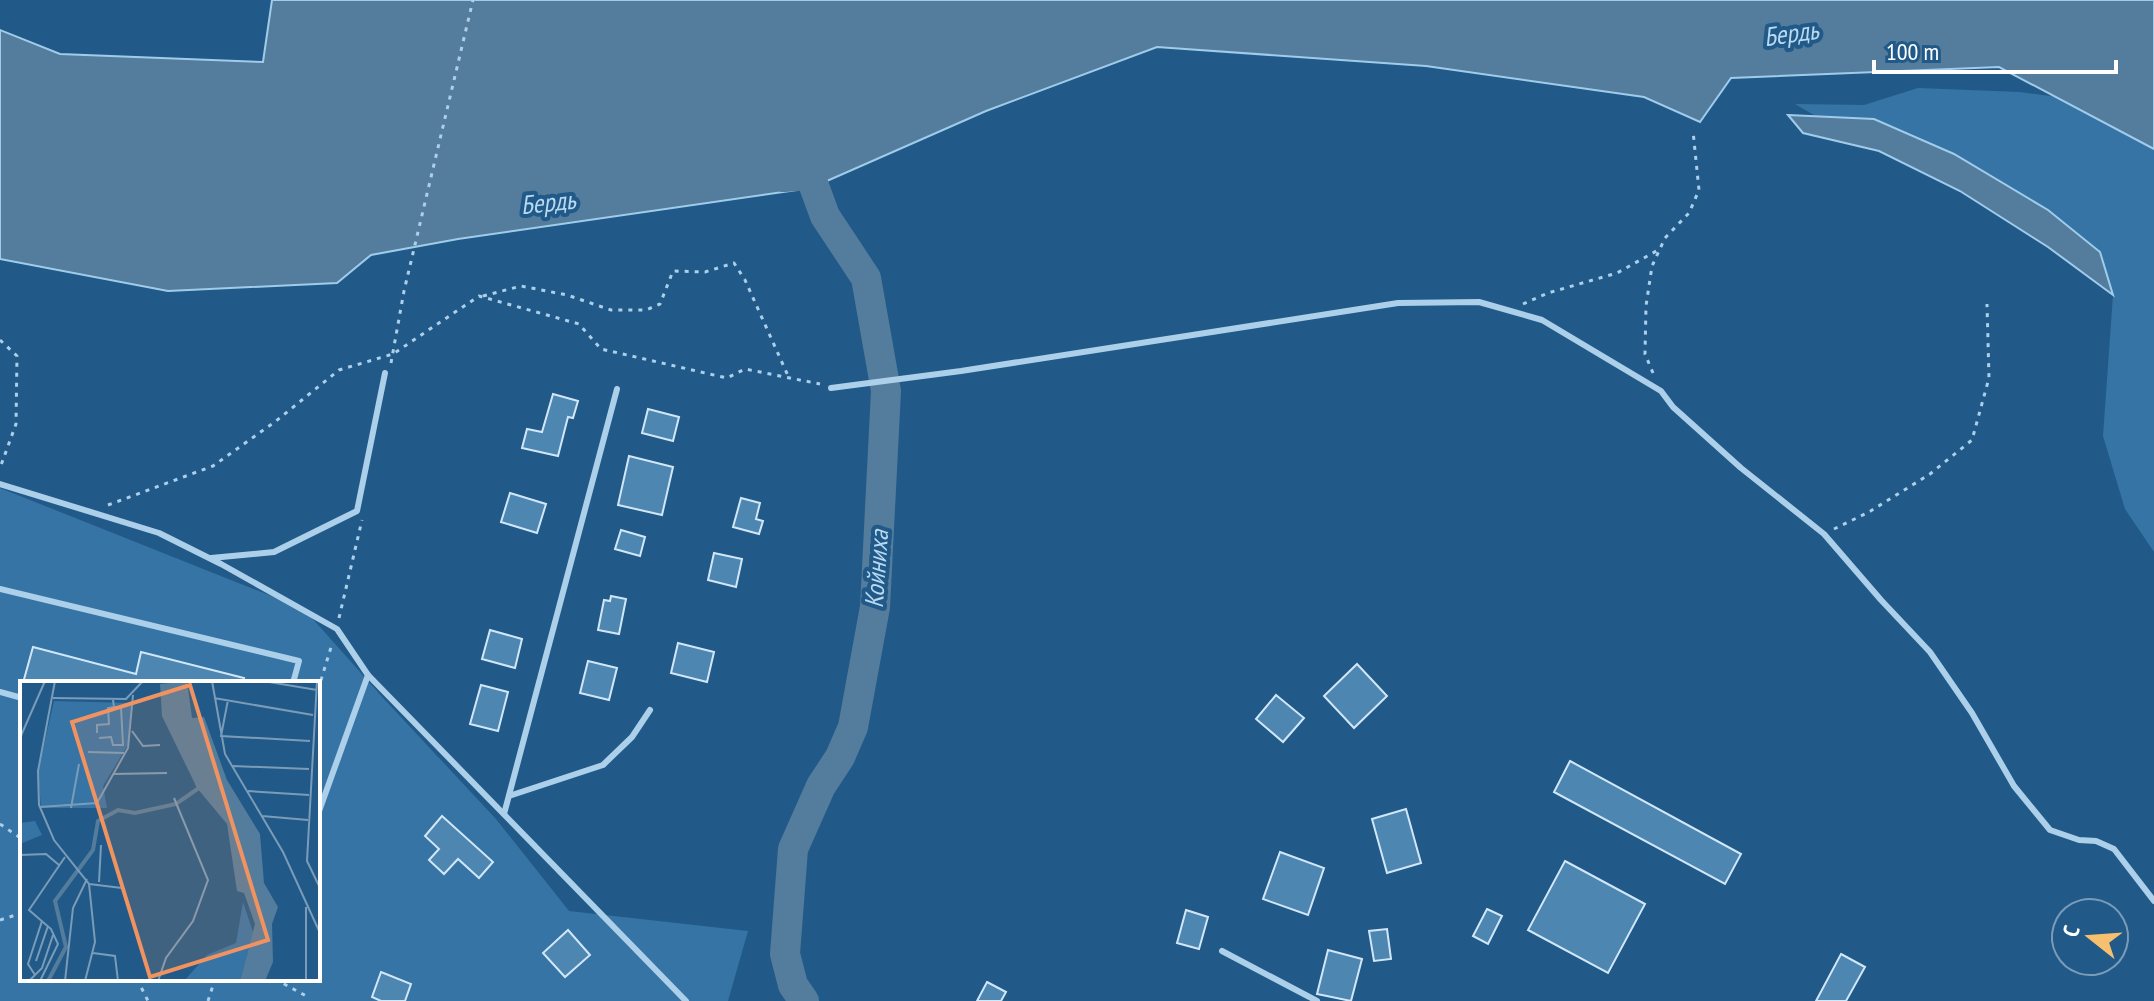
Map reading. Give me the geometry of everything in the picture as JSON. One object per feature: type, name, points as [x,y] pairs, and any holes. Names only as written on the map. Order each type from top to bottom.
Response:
[{"type":"lane","points":[[831,388],[961,371],[1398,303],[1479,302],[1542,320],[1661,391],[1673,407],[1741,468],[1824,534],[1930,652],[1972,713],[2014,786],[2050,830],[2079,840],[2096,841],[2114,849],[2154,901]]},
{"type":"lane","points":[[211,558],[274,552],[357,511],[385,373]]},
{"type":"lane","points":[[504,814],[617,389]]},
{"type":"lane","points":[[0,484],[159,533],[211,558],[337,629],[368,675],[686,1001]]},
{"type":"lane","points":[[0,589],[299,661],[294,681]]},
{"type":"lane","points":[[320,808],[368,675]]},
{"type":"lane","points":[[0,692],[20,697]]},
{"type":"lane","points":[[509,796],[603,765],[632,737],[650,710]]},
{"type":"lane","points":[[1222,951],[1317,1001]]},
{"type":"path","points":[[404,291],[473,0]]},
{"type":"path","points":[[1661,391],[1645,354],[1646,306],[1652,266],[1665,238],[1689,213],[1699,190],[1693,131]]},
{"type":"path","points":[[1509,310],[1548,293],[1617,273],[1660,249]]},
{"type":"path","points":[[92,511],[213,466],[339,370],[393,354],[479,296],[521,286],[567,295],[611,310],[646,310],[660,304],[673,271],[705,272],[734,263],[745,280],[790,379]]},
{"type":"path","points":[[479,296],[579,324],[601,349],[727,378],[745,369],[831,388]]},
{"type":"path","points":[[1824,534],[1869,512],[1918,482],[1972,440],[1989,378],[1987,304]]},
{"type":"path","points":[[0,340],[17,356],[16,424],[0,468]]},
{"type":"path","points":[[0,824],[20,838]]},
{"type":"path","points":[[0,920],[20,914]]},
{"type":"path","points":[[138,981],[148,1001]]},
{"type":"path","points":[[208,1001],[214,981]]},
{"type":"path","points":[[279,981],[308,997]]},
{"type":"shaded area","points":[[1918,88],[2020,92],[2057,97],[2154,149],[2154,552],[2125,509],[2103,436],[2113,295],[2100,252],[2048,210],[1954,154],[1874,119],[1819,118],[1795,104],[1864,105]]},
{"type":"shaded area","points":[[0,488],[304,609],[496,819],[569,911],[748,931],[728,1001],[0,1001]]},
{"type":"water","name":"Бердь","points":[[272,0],[2154,0],[2154,149],[1999,67],[1731,78],[1700,122],[1644,97],[1426,66],[1157,47],[986,111],[811,188],[458,239],[371,255],[337,283],[168,291],[0,259],[0,30],[60,54],[263,62]]},
{"type":"water","points":[[1788,115],[1874,119],[1954,154],[2048,210],[2100,252],[2113,295],[2048,247],[1960,191],[1879,151],[1803,133]]},
{"type":"building","points":[[553,394],[578,401],[573,418],[568,417],[558,456],[522,448],[527,429],[542,432]]},
{"type":"building","points":[[648,409],[679,417],[673,441],[642,433]]},
{"type":"building","points":[[629,456],[673,467],[662,515],[618,505]]},
{"type":"building","points":[[510,493],[546,504],[537,533],[501,522]]},
{"type":"building","points":[[741,498],[760,503],[756,519],[763,521],[759,534],[733,527]]},
{"type":"building","points":[[621,530],[645,537],[640,556],[615,549]]},
{"type":"building","points":[[714,553],[742,559],[736,587],[708,580]]},
{"type":"building","points":[[611,596],[626,599],[619,634],[598,630],[604,600],[610,601]]},
{"type":"building","points":[[490,630],[522,639],[515,668],[482,659]]},
{"type":"building","points":[[678,643],[714,652],[707,682],[671,673]]},
{"type":"building","points":[[33,647],[136,674],[141,652],[244,678],[243,681],[24,681]]},
{"type":"building","points":[[588,661],[617,668],[609,700],[580,693]]},
{"type":"building","points":[[1357,664],[1387,696],[1354,728],[1324,696]]},
{"type":"building","points":[[481,685],[508,692],[498,731],[470,724]]},
{"type":"building","points":[[1276,695],[1304,718],[1283,742],[1256,719]]},
{"type":"building","points":[[1570,761],[1741,854],[1725,884],[1554,792]]},
{"type":"building","points":[[1406,809],[1421,863],[1387,873],[1372,819]]},
{"type":"building","points":[[442,816],[493,862],[479,878],[458,859],[444,874],[429,860],[439,849],[425,836]]},
{"type":"building","points":[[1280,852],[1324,868],[1308,915],[1263,899]]},
{"type":"building","points":[[1565,861],[1645,904],[1608,973],[1528,930]]},
{"type":"building","points":[[1487,909],[1502,916],[1488,944],[1473,936]]},
{"type":"building","points":[[1186,910],[1208,917],[1199,949],[1177,943]]},
{"type":"building","points":[[1387,929],[1391,959],[1374,961],[1369,931]]},
{"type":"building","points":[[568,930],[590,955],[565,977],[543,953]]},
{"type":"building","points":[[1328,950],[1362,959],[1351,1001],[1317,994]]},
{"type":"building","points":[[1841,954],[1865,967],[1846,1001],[1816,1001]]},
{"type":"building","points":[[381,972],[411,984],[405,1001],[381,1001],[372,997]]},
{"type":"building","points":[[987,982],[1006,992],[1001,1001],[977,1001]]},
{"type":"waterway","name":"Койниха","points":[[784,177],[810,175],[825,216],[866,278],[886,391],[875,607],[853,727],[840,757],[821,786],[793,849],[785,954],[793,985],[804,1001]]}]
